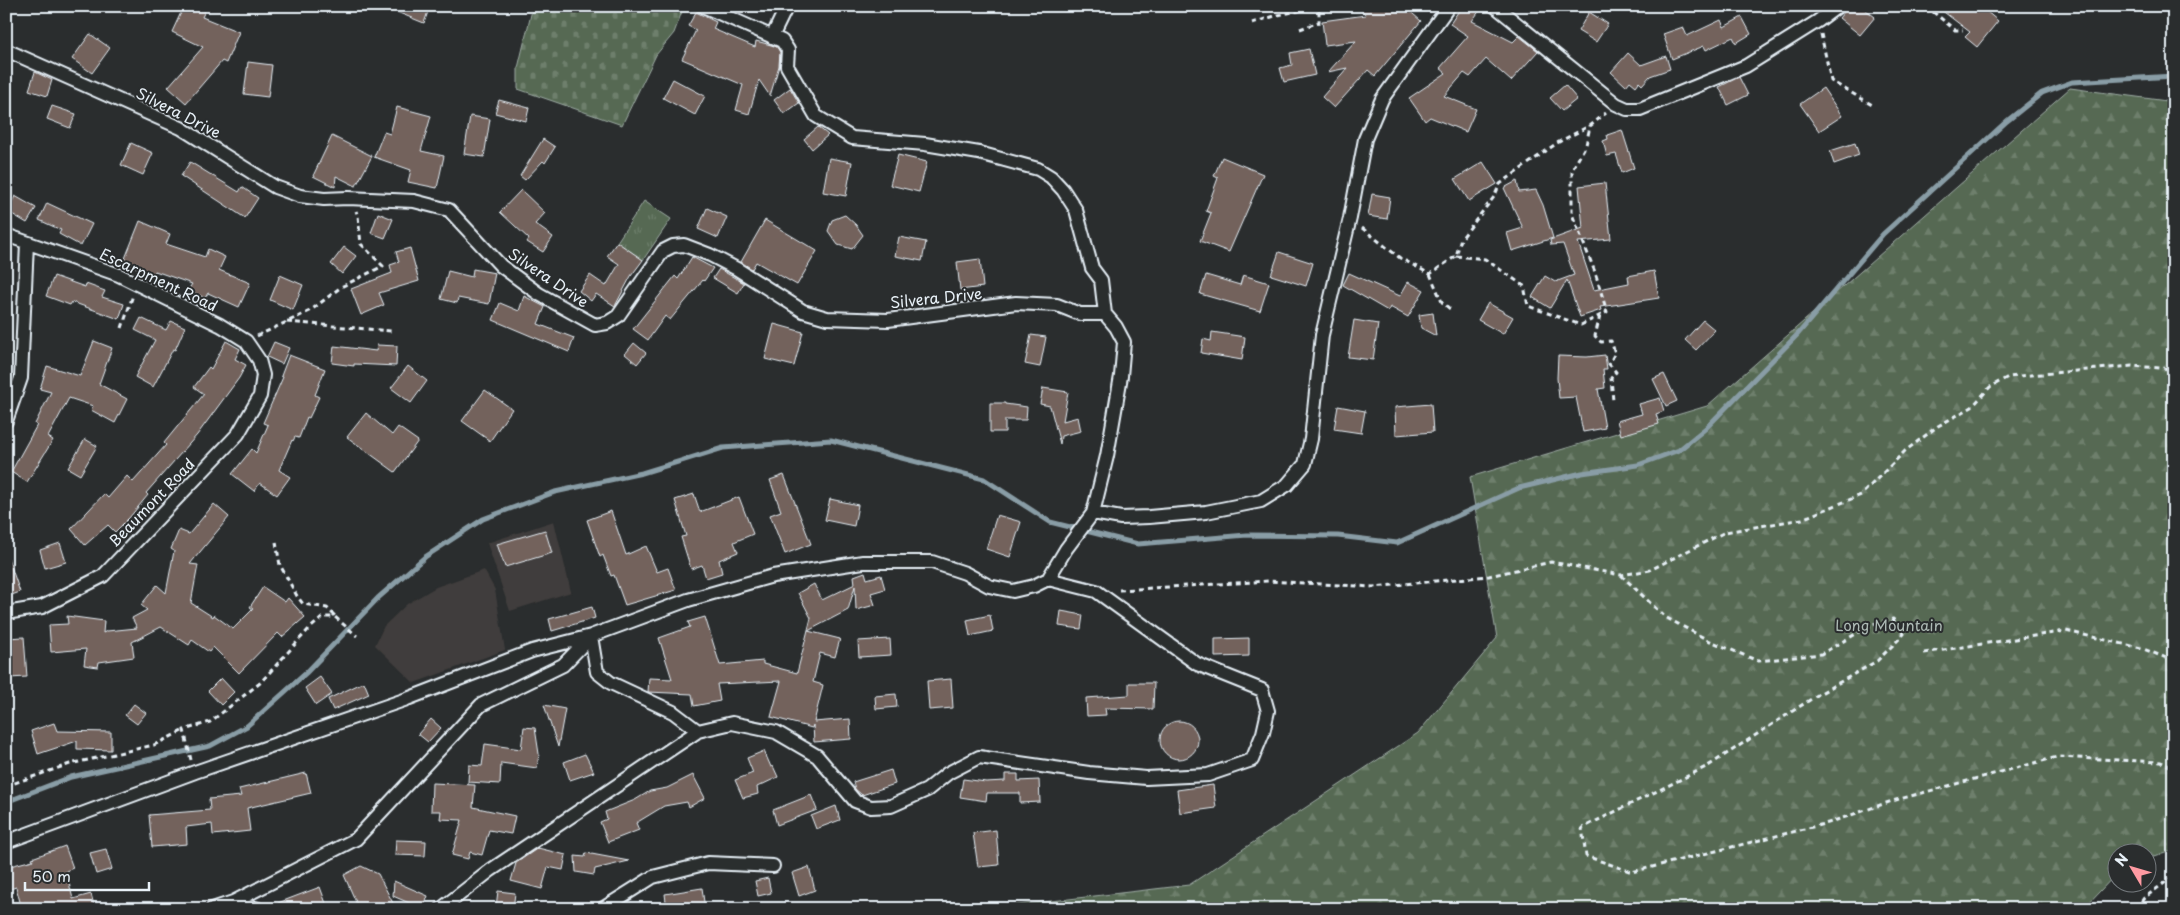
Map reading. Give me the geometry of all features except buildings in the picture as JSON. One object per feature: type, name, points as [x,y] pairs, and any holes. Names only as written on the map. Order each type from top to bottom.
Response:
[{"type":"street","points":[[6,842],[196,772],[407,699],[532,651],[590,636],[688,600],[773,576],[863,562],[932,562],[965,573],[990,586],[1013,591],[1034,586],[1048,579],[1066,549],[1093,513],[1107,456],[1121,376],[1124,342],[1116,327],[1105,314],[1100,280],[1092,268],[1076,210],[1063,190],[1051,177],[1038,169],[979,152],[925,144],[852,138],[816,116],[787,66],[788,50],[782,41],[703,6]]},
{"type":"street","points":[[772,37],[787,6]]},
{"type":"street","points":[[1093,513],[1120,518],[1148,517],[1206,512],[1261,501],[1287,485],[1305,464],[1311,439],[1322,335],[1350,218],[1365,139],[1374,116],[1394,81],[1449,6]]},
{"type":"street","points":[[1496,6],[1616,104],[1627,109],[1640,109],[1746,66],[1818,21],[1838,6]]},
{"type":"street","name":"Silvera Drive","points":[[6,50],[181,128],[275,187],[300,196],[324,199],[348,198],[414,201],[449,210],[501,266],[540,294],[595,325],[607,323],[618,316],[663,251],[673,246],[684,245],[710,255],[737,269],[804,311],[827,318],[888,320],[1016,303],[1057,305],[1080,314],[1105,314]]},
{"type":"street","name":"Escarpment Road","points":[[6,235],[119,275],[220,325],[246,341],[259,360]]},
{"type":"street","points":[[6,421],[20,378],[27,243]]},
{"type":"street","name":"Beaumont Road","points":[[6,613],[42,607],[102,576],[238,434],[260,396],[263,375],[259,360]]},
{"type":"street","points":[[441,909],[492,870],[698,732],[732,724],[776,732],[817,756],[855,801],[871,807],[891,806],[927,790],[948,773],[979,757],[1089,773],[1146,778],[1208,775],[1252,760],[1263,732],[1268,711],[1262,690],[1197,664],[1096,591],[1048,579]]},
{"type":"street","points":[[590,636],[597,672],[611,683],[672,712],[698,732]]},
{"type":"street","points":[[212,909],[233,902],[356,839],[481,706],[563,665],[590,636]]},
{"type":"street","points":[[602,909],[653,877],[671,872],[708,863],[774,866]]},
{"type":"street","points":[[233,902],[258,909]]},
{"type":"path","points":[[1926,6],[1955,30],[1963,30]]},
{"type":"path","points":[[1252,23],[1278,14],[1320,7],[1319,22],[1300,29]]},
{"type":"path","points":[[1818,21],[1831,81],[1874,106]]},
{"type":"path","points":[[1430,274],[1456,256],[1461,239],[1494,197],[1500,184],[1557,143],[1590,126],[1616,104]]},
{"type":"path","points":[[1456,256],[1485,259],[1524,286],[1528,306],[1581,325],[1607,312],[1595,272],[1572,214],[1572,170],[1586,145],[1590,126]]},
{"type":"path","points":[[246,341],[310,311],[341,287],[383,266],[361,244],[358,216],[348,198]]},
{"type":"path","points":[[1350,218],[1400,258],[1430,274],[1442,302],[1451,310]]},
{"type":"path","points":[[122,328],[137,284]]},
{"type":"path","points":[[1600,316],[1595,336],[1601,342],[1611,341],[1615,354],[1609,364],[1616,372],[1611,378],[1613,401]]},
{"type":"path","points":[[286,322],[391,331]]},
{"type":"path","points":[[1096,591],[1269,581],[1373,587],[1489,576],[1550,562],[1621,575],[1650,570],[1725,532],[1802,519],[1861,495],[1905,451],[1938,426],[1972,407],[1990,387],[2008,377],[2132,366],[2174,369]]},
{"type":"path","points":[[276,542],[280,564],[296,596],[304,604],[327,608],[357,636]]},
{"type":"path","points":[[1621,575],[1665,617],[1710,641],[1758,661],[1821,654],[1873,624],[1893,619],[1904,634],[1877,661],[1819,694],[1708,766],[1582,828],[1586,856],[1632,872],[1828,823],[1892,801],[2057,757],[2161,762],[2174,768]]},
{"type":"path","points":[[6,786],[70,764],[154,745],[184,730],[210,722],[260,683],[308,630],[323,617],[335,617]]},
{"type":"path","points":[[1924,653],[2066,631],[2142,648],[2174,661]]},
{"type":"path","points":[[184,730],[190,756]]},
{"type":"path","points":[[2136,909],[2144,898],[2174,876]]},
{"type":"shaded area","points":[[554,521],[571,592],[510,611],[487,543]]},
{"type":"shaded area","points":[[484,570],[495,590],[505,650],[414,683],[375,645],[384,626],[407,604],[436,587]]},
{"type":"green space","points":[[533,6],[684,6],[674,33],[656,55],[622,125],[518,89],[518,68]]},
{"type":"green space","name":"Long Mountain","points":[[2070,88],[2174,102],[2174,850],[2158,856],[2158,842],[2108,842],[2108,883],[2083,909],[983,909],[1189,885],[1418,733],[1497,638],[1470,477],[1707,406]]},
{"type":"green space","points":[[644,201],[671,219],[643,260],[617,242]]},
{"type":"waterway","points":[[6,802],[71,777],[210,746],[247,726],[306,673],[378,598],[425,557],[483,519],[555,492],[642,473],[723,448],[831,440],[984,479],[1050,522],[1138,544],[1247,535],[1338,536],[1397,543],[1519,488],[1582,473],[1638,465],[1679,450],[1706,428],[1798,334],[1883,234],[2007,121],[2042,93],[2072,82],[2174,76]]}]
